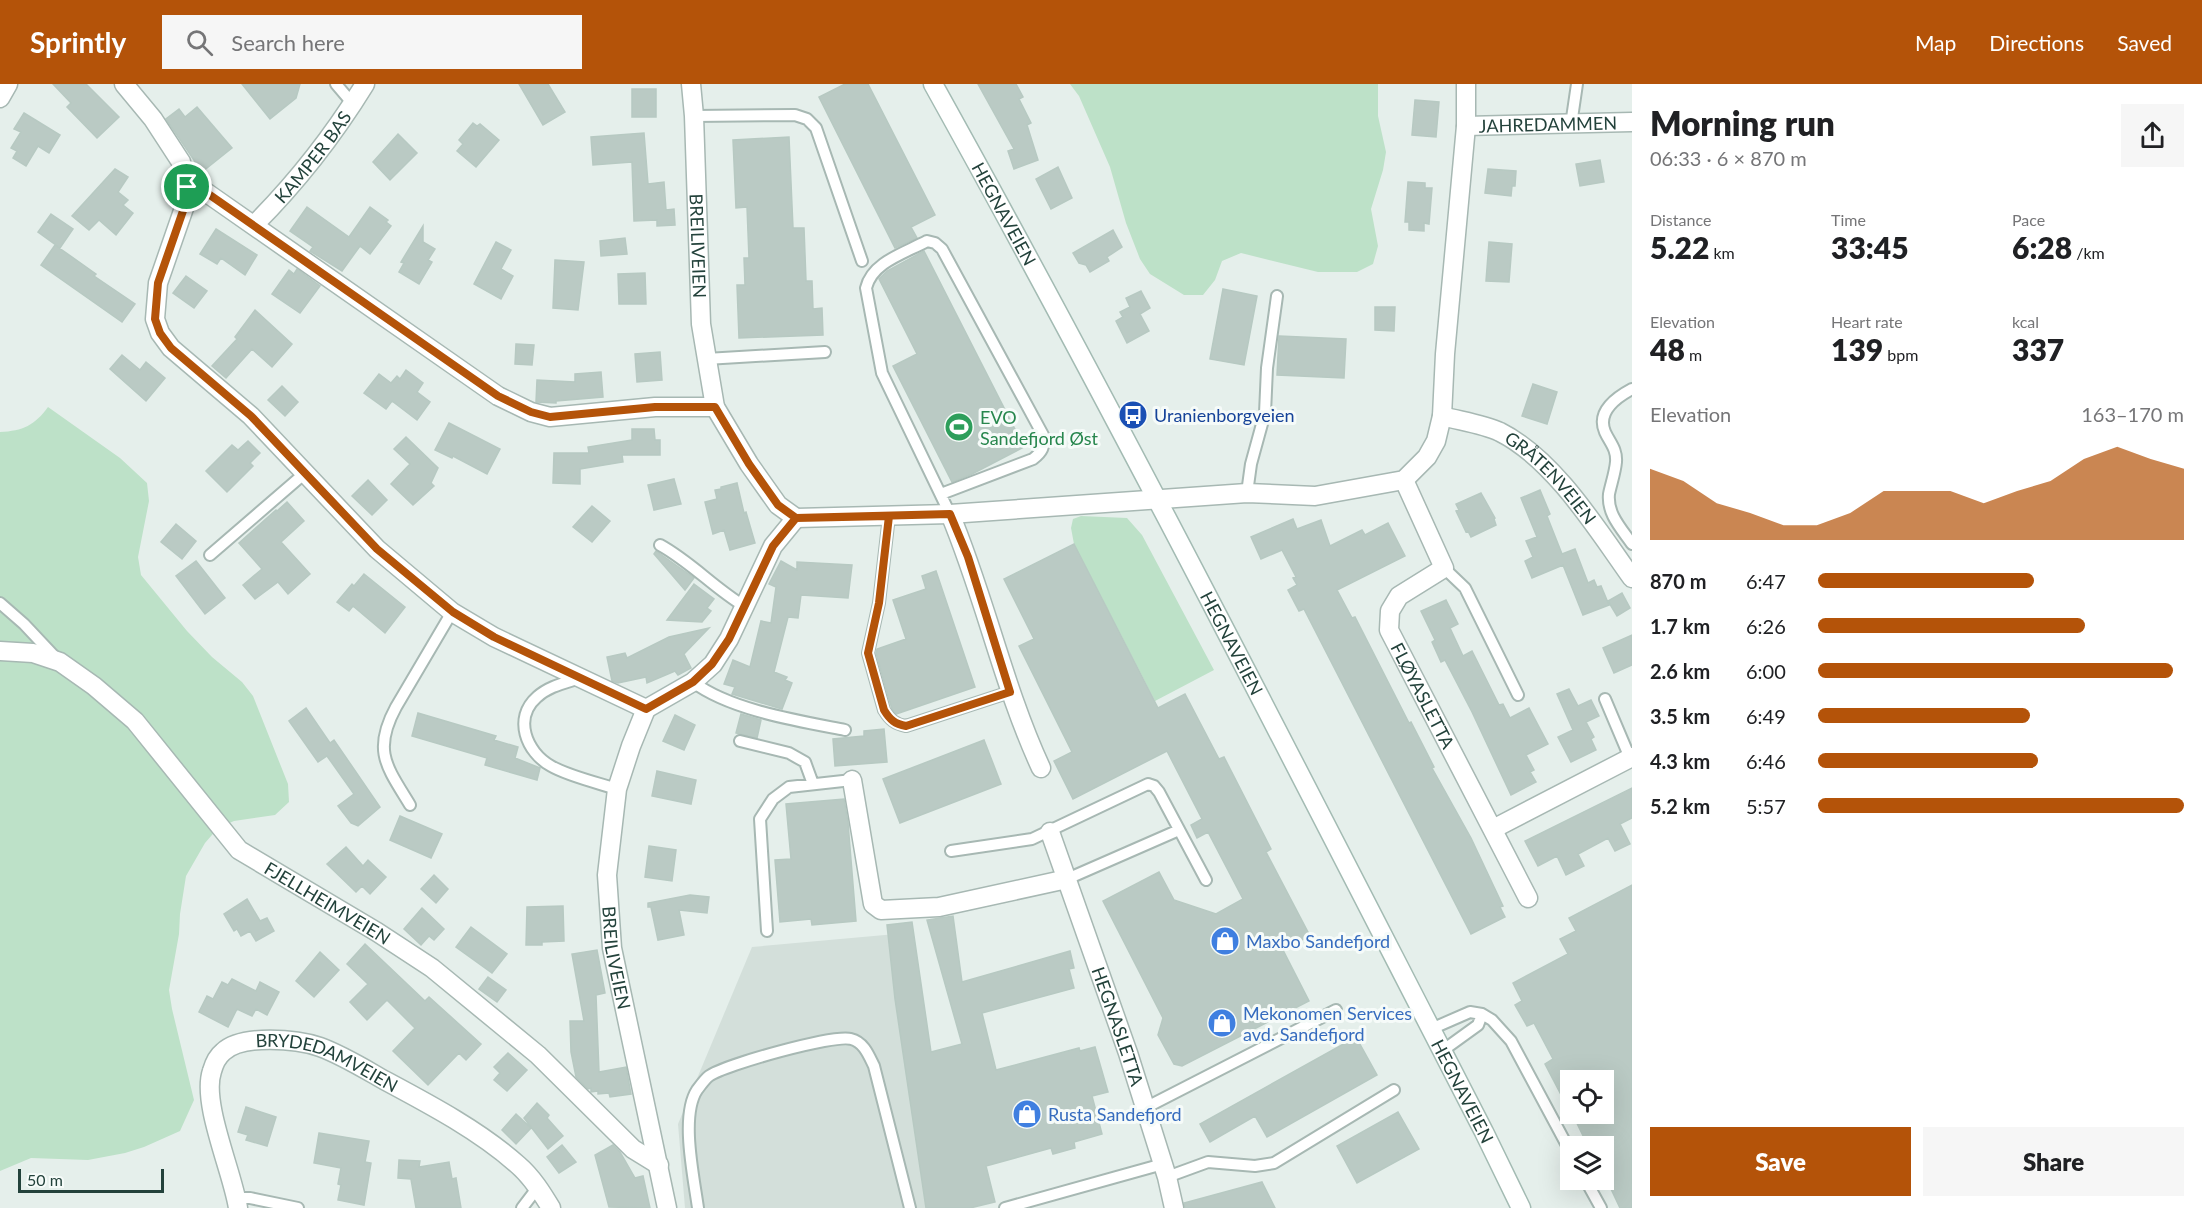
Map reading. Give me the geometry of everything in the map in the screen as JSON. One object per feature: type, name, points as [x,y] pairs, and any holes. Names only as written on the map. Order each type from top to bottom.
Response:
[{"type":"street","points":[[0,98],[8,84]]},
{"type":"street","points":[[124,84],[153,119],[181,162],[187,187],[184,208],[158,283],[155,319],[160,333],[171,348],[251,416],[377,549],[453,612],[494,637],[646,709],[693,682],[712,664],[729,639],[773,546],[796,518]]},
{"type":"street","name":"KAMPER BAS","points":[[254,225],[287,192],[309,165],[365,84]]},
{"type":"street","name":"BREILIVEIEN","points":[[691,84],[701,324],[715,407]]},
{"type":"street","name":"HEGNAVEIEN","points":[[933,84],[1010,221],[1158,500],[1521,1208]]},
{"type":"street","points":[[187,187],[207,193],[498,396],[531,412],[550,417],[655,407],[715,407],[772,497],[778,505],[796,518],[950,514],[1247,493],[1315,496],[1404,480],[1427,457],[1436,441],[1442,416],[1466,126],[1466,84]]},
{"type":"street","name":"JAHREDAMMEN","points":[[1466,126],[1632,122]]},
{"type":"street","name":"GRÅTENVEIEN","points":[[1442,416],[1498,431],[1523,447],[1563,484],[1632,578]]},
{"type":"street","points":[[1404,480],[1444,568]]},
{"type":"street","points":[[950,514],[968,557],[1010,692],[1041,768]]},
{"type":"street","name":"FLØYASLETTA","points":[[1444,568],[1399,596],[1390,611],[1389,630],[1528,898]]},
{"type":"street","name":"FJELLHEIMVEIEN","points":[[0,651],[33,653],[60,662],[94,686],[135,721],[239,850],[367,926],[432,968],[538,1055],[633,1149],[659,1165]]},
{"type":"street","name":"BREILIVEIEN","points":[[646,709],[617,789],[607,875],[612,948],[667,1208]]},
{"type":"street","points":[[1493,830],[1631,757]]},
{"type":"street","points":[[852,780],[873,904],[881,910],[939,907],[1067,879]]},
{"type":"street","name":"HEGNASLETTA","points":[[1050,832],[1145,1108],[1165,1171],[1173,1208]]},
{"type":"street","name":"BRYDEDAMVEIEN","points":[[237,1203],[215,1120],[209,1085],[212,1072],[224,1050],[238,1043],[252,1041],[298,1042],[337,1054],[424,1101],[519,1166],[551,1208]]},
{"type":"lane","points":[[336,84],[353,104]]},
{"type":"lane","points":[[1571,125],[1577,84]]},
{"type":"lane","points":[[694,116],[775,114],[795,115],[807,119],[816,128],[862,261]]},
{"type":"lane","points":[[941,494],[1033,459],[1042,452],[1044,443],[1043,435],[942,249],[935,243],[927,242],[875,268],[868,277],[866,288],[882,373],[950,514]]},
{"type":"lane","points":[[1247,493],[1251,464],[1265,412],[1267,368],[1276,296]]},
{"type":"lane","points":[[706,358],[825,352]]},
{"type":"lane","points":[[1632,389],[1607,408],[1604,418],[1604,430],[1614,445],[1616,461],[1609,507],[1613,518],[1632,543]]},
{"type":"lane","points":[[210,555],[305,473]]},
{"type":"lane","points":[[889,516],[879,603],[868,653],[884,710],[889,718],[896,724],[906,726],[1010,692]]},
{"type":"lane","points":[[660,545],[680,556],[744,606]]},
{"type":"lane","points":[[1444,568],[1465,588],[1518,695]]},
{"type":"lane","points":[[0,603],[24,624],[60,662]]},
{"type":"lane","points":[[410,804],[386,761],[383,737],[392,715],[453,612]]},
{"type":"lane","points":[[580,678],[549,689],[536,698],[526,713],[524,726],[526,740],[550,766],[617,789]]},
{"type":"lane","points":[[693,682],[707,693],[781,718],[845,730]]},
{"type":"lane","points":[[1605,699],[1631,757]]},
{"type":"lane","points":[[740,741],[789,753],[805,762],[813,784]]},
{"type":"lane","points":[[767,931],[760,819],[773,799],[789,787],[852,780]]},
{"type":"lane","points":[[951,851],[1032,839],[1148,784],[1154,786],[1159,792],[1206,880]]},
{"type":"lane","points":[[1067,879],[1179,830]]},
{"type":"lane","points":[[1145,1108],[1336,1010]]},
{"type":"lane","points":[[1431,1029],[1449,1019],[1470,1012],[1482,1014],[1499,1026],[1510,1041],[1562,1136]]},
{"type":"lane","points":[[1442,1051],[1478,1025],[1482,1014]]},
{"type":"lane","points":[[698,1208],[690,1153],[689,1126],[692,1101],[696,1090],[710,1075],[776,1052],[839,1038],[852,1039],[861,1045],[874,1066],[910,1208]]},
{"type":"lane","points":[[1005,1208],[1208,1162],[1256,1166],[1274,1163],[1394,1090]]},
{"type":"lane","points":[[522,1208],[537,1187]]},
{"type":"lane","points":[[1592,1190],[1601,1208]]},
{"type":"lane","points":[[237,1203],[250,1198],[298,1208]]},
{"type":"shaded area","points":[[896,934],[932,1208],[685,1208],[678,1124],[752,947]]},
{"type":"green space","points":[[1070,84],[1378,84],[1378,116],[1386,152],[1371,209],[1378,246],[1373,264],[1357,272],[1318,272],[1241,253],[1222,261],[1215,280],[1203,295],[1184,295],[1150,274],[1140,259],[1126,223],[1110,167],[1079,96]]},
{"type":"green space","points":[[48,407],[120,458],[147,483],[149,501],[138,557],[141,575],[187,631],[212,657],[242,682],[253,696],[288,784],[289,802],[275,815],[234,821],[218,828],[205,843],[186,876],[169,990],[194,1100],[180,1131],[125,1153],[88,1160],[31,1158],[0,1171],[0,432],[28,426]]},
{"type":"green space","points":[[1081,516],[1127,518],[1142,535],[1214,670],[1155,701],[1074,544],[1071,528],[1073,519]]},
{"type":"building","points":[[53,84],[86,84],[119,117],[97,138],[67,107],[71,103]]},
{"type":"building","points":[[242,84],[300,84],[296,98],[270,119]]},
{"type":"building","points":[[519,84],[548,84],[565,112],[543,125]]},
{"type":"building","points":[[845,84],[868,84],[935,215],[911,227],[917,238],[895,248],[819,97]]},
{"type":"building","points":[[978,84],[1016,84],[1023,97],[1019,99],[1031,123],[1027,125],[1038,160],[1014,169],[1008,151],[1014,149]]},
{"type":"building","points":[[632,89],[656,89],[656,117],[632,117]]},
{"type":"building","points":[[1415,100],[1439,102],[1436,137],[1412,135]]},
{"type":"building","points":[[197,107],[232,148],[202,172],[166,119],[179,109],[185,117]]},
{"type":"building","points":[[24,113],[60,135],[49,153],[38,146],[26,166],[13,158],[17,151],[11,148],[21,132],[14,129]]},
{"type":"building","points":[[473,123],[477,126],[480,124],[499,140],[476,167],[457,151],[463,144],[459,140]]},
{"type":"building","points":[[644,133],[648,184],[664,182],[666,210],[674,209],[675,225],[657,226],[657,220],[634,221],[632,162],[593,165],[591,137]]},
{"type":"building","points":[[398,134],[417,153],[390,180],[373,162]]},
{"type":"building","points":[[789,137],[793,228],[804,228],[806,281],[812,281],[813,309],[822,308],[823,335],[739,338],[737,285],[745,285],[744,258],[749,258],[747,207],[736,208],[733,140]]},
{"type":"building","points":[[1600,160],[1604,182],[1580,186],[1576,164]]},
{"type":"building","points":[[1058,167],[1072,198],[1051,209],[1036,179]]},
{"type":"building","points":[[115,169],[128,177],[118,192],[128,200],[123,205],[133,213],[116,235],[99,220],[89,230],[72,216]]},
{"type":"building","points":[[1488,169],[1516,171],[1515,186],[1512,186],[1511,196],[1485,193]]},
{"type":"building","points":[[1408,182],[1425,183],[1425,188],[1432,188],[1429,224],[1424,223],[1424,231],[1409,230],[1409,222],[1405,222]]},
{"type":"building","points":[[307,207],[349,237],[370,207],[388,220],[386,222],[391,226],[370,254],[360,246],[342,271],[310,251],[313,247],[290,231]]},
{"type":"building","points":[[51,214],[73,229],[60,248],[38,232]]},
{"type":"building","points":[[423,226],[423,242],[435,249],[428,260],[432,262],[419,284],[399,272],[404,263],[401,262]]},
{"type":"building","points":[[216,229],[257,255],[245,275],[221,258],[217,264],[200,254]]},
{"type":"building","points":[[1113,230],[1122,247],[1107,257],[1109,261],[1090,272],[1086,265],[1079,263],[1073,253]]},
{"type":"building","points":[[625,238],[627,254],[601,256],[600,241]]},
{"type":"building","points":[[496,242],[511,250],[501,269],[513,276],[501,299],[474,284]]},
{"type":"building","points":[[1489,242],[1512,244],[1509,282],[1486,281]]},
{"type":"building","points":[[55,245],[96,274],[94,276],[135,304],[122,322],[41,265]]},
{"type":"building","points":[[924,251],[1024,447],[952,482],[893,366],[917,354],[879,279],[887,271]]},
{"type":"building","points":[[555,260],[584,262],[578,310],[553,308]]},
{"type":"building","points":[[297,269],[320,286],[300,313],[272,294],[289,270],[294,274]]},
{"type":"building","points":[[645,273],[646,304],[619,304],[618,274]]},
{"type":"building","points":[[186,276],[207,291],[194,308],[173,293]]},
{"type":"building","points":[[1223,289],[1257,296],[1244,365],[1210,359]]},
{"type":"building","points":[[1141,291],[1150,308],[1140,314],[1149,331],[1127,343],[1116,321],[1123,317],[1120,312],[1130,307],[1126,298]]},
{"type":"building","points":[[1375,307],[1395,307],[1394,331],[1375,330]]},
{"type":"building","points":[[255,310],[292,344],[272,367],[252,349],[226,378],[212,366],[237,339],[235,337]]},
{"type":"building","points":[[1279,336],[1346,339],[1344,378],[1277,375]]},
{"type":"building","points":[[516,344],[534,345],[532,365],[515,364]]},
{"type":"building","points":[[660,352],[662,380],[637,382],[635,354]]},
{"type":"building","points":[[122,355],[140,370],[146,362],[165,378],[146,401],[110,369]]},
{"type":"building","points":[[406,370],[423,383],[417,392],[430,402],[417,420],[392,401],[386,409],[364,393],[379,374],[391,383],[397,376],[400,379]]},
{"type":"building","points":[[601,372],[603,397],[556,401],[556,403],[536,402],[537,380],[575,382],[575,374]]},
{"type":"building","points":[[1533,384],[1557,392],[1547,424],[1522,416]]},
{"type":"building","points":[[282,386],[298,402],[285,416],[268,400]]},
{"type":"building","points":[[449,423],[500,449],[487,474],[453,456],[452,458],[435,450]]},
{"type":"building","points":[[632,429],[654,429],[655,440],[660,440],[660,455],[622,455],[623,462],[580,469],[580,484],[553,483],[554,453],[589,453],[588,447],[632,440]]},
{"type":"building","points":[[406,437],[438,468],[431,483],[434,486],[413,505],[391,484],[410,464],[394,449]]},
{"type":"building","points":[[248,441],[260,453],[250,463],[253,466],[227,492],[206,471],[232,445],[238,450]]},
{"type":"building","points":[[674,479],[681,504],[654,510],[648,485]]},
{"type":"building","points":[[368,480],[387,500],[372,515],[352,496]]},
{"type":"building","points":[[737,483],[744,513],[746,512],[755,543],[730,550],[724,530],[713,534],[705,502],[717,499],[715,490]]},
{"type":"building","points":[[1540,490],[1550,514],[1547,516],[1562,554],[1575,549],[1588,583],[1594,580],[1597,587],[1601,586],[1609,605],[1583,615],[1563,565],[1532,578],[1525,561],[1533,557],[1526,541],[1537,537],[1521,498]]},
{"type":"building","points":[[1481,493],[1495,518],[1496,525],[1471,537],[1468,531],[1466,532],[1456,511],[1459,510],[1456,504]]},
{"type":"building","points":[[287,502],[304,521],[281,542],[310,574],[288,594],[278,582],[255,599],[243,585],[262,569],[239,543]]},
{"type":"building","points":[[592,506],[610,521],[592,542],[573,527]]},
{"type":"building","points":[[1293,519],[1297,529],[1321,520],[1330,546],[1362,530],[1365,535],[1388,523],[1405,556],[1337,590],[1352,618],[1355,617],[1409,723],[1411,722],[1503,906],[1500,907],[1505,917],[1471,934],[1304,609],[1299,611],[1288,590],[1297,585],[1293,578],[1296,577],[1282,550],[1261,559],[1251,537]]},
{"type":"building","points":[[176,524],[196,541],[182,559],[161,542]]},
{"type":"building","points":[[1074,544],[1158,708],[1185,694],[1219,759],[1224,757],[1271,849],[1266,852],[1310,936],[1283,950],[1309,1001],[1182,1066],[1174,1064],[1158,1035],[1163,1018],[1103,901],[1159,872],[1174,900],[1216,914],[1243,899],[1208,832],[1197,838],[1191,825],[1202,819],[1167,751],[1073,799],[1054,761],[1072,752],[1019,646],[1034,639],[1004,579]]},
{"type":"building","points":[[656,551],[694,578],[685,590],[654,554]]},
{"type":"building","points":[[196,561],[225,598],[205,614],[176,576]]},
{"type":"building","points":[[781,561],[797,570],[797,562],[852,565],[848,598],[801,595],[798,618],[788,617],[774,672],[787,677],[785,680],[792,683],[782,709],[732,694],[735,687],[724,684],[733,660],[750,667],[761,621],[771,623],[776,587],[769,584]]},
{"type":"building","points":[[936,571],[975,687],[896,714],[888,696],[876,653],[877,649],[906,639],[893,600],[926,589],[922,576]]},
{"type":"building","points":[[364,574],[405,607],[385,633],[353,606],[349,611],[337,602]]},
{"type":"building","points":[[694,584],[714,599],[707,608],[711,611],[702,622],[667,620]]},
{"type":"building","points":[[1622,593],[1630,608],[1617,616],[1608,601]]},
{"type":"building","points":[[1446,600],[1458,624],[1450,628],[1463,656],[1472,651],[1499,705],[1503,704],[1510,718],[1529,708],[1548,744],[1526,755],[1534,770],[1530,772],[1536,782],[1511,795],[1445,660],[1441,662],[1432,642],[1435,640],[1421,611]]},
{"type":"building","points":[[709,628],[684,654],[691,668],[678,675],[675,671],[647,683],[646,677],[618,683],[612,681],[607,657],[625,653],[627,658],[669,637]]},
{"type":"building","points":[[1632,635],[1632,665],[1614,673],[1603,648]]},
{"type":"building","points":[[1569,689],[1578,706],[1591,700],[1599,716],[1586,722],[1594,737],[1591,739],[1596,750],[1571,762],[1558,737],[1573,730],[1557,694]]},
{"type":"building","points":[[306,708],[330,743],[334,740],[380,807],[358,826],[351,823],[338,806],[354,794],[327,756],[318,762],[289,721]]},
{"type":"building","points":[[418,713],[496,736],[494,740],[518,747],[515,758],[540,768],[537,780],[485,765],[487,758],[412,736]]},
{"type":"building","points":[[741,714],[761,720],[757,738],[736,733]]},
{"type":"building","points":[[675,715],[695,725],[684,750],[663,741]]},
{"type":"building","points":[[884,729],[887,762],[835,766],[833,739],[864,736],[864,731]]},
{"type":"building","points":[[984,740],[1001,784],[900,823],[883,779]]},
{"type":"building","points":[[657,771],[696,780],[691,804],[652,796]]},
{"type":"building","points":[[1632,788],[1632,818],[1620,824],[1630,844],[1615,851],[1608,838],[1578,854],[1584,866],[1566,875],[1557,856],[1538,866],[1525,841]]},
{"type":"building","points":[[844,799],[856,921],[812,925],[811,919],[780,922],[775,860],[791,859],[786,804]]},
{"type":"building","points":[[400,816],[442,834],[431,858],[390,840]]},
{"type":"building","points":[[649,846],[676,850],[672,881],[645,877]]},
{"type":"building","points":[[346,847],[363,866],[368,860],[386,877],[370,894],[362,886],[356,892],[327,864]]},
{"type":"building","points":[[434,875],[448,889],[436,903],[421,889]]},
{"type":"building","points":[[1632,885],[1632,1208],[1620,1208],[1612,1190],[1614,1190],[1614,1136],[1583,1136],[1577,1124],[1614,1124],[1614,1070],[1560,1070],[1560,1093],[1545,1064],[1553,1059],[1534,1023],[1527,1026],[1515,1005],[1522,1001],[1513,983],[1568,954],[1560,939],[1576,931],[1569,918]]},
{"type":"building","points":[[690,895],[709,897],[707,913],[679,910],[684,935],[658,940],[651,907],[648,907],[648,903]]},
{"type":"building","points":[[247,899],[260,921],[267,918],[274,931],[256,941],[250,931],[241,936],[237,929],[234,931],[224,914]]},
{"type":"building","points":[[563,906],[564,941],[526,945],[527,907]]},
{"type":"building","points":[[422,908],[444,929],[434,940],[429,936],[421,945],[404,929]]},
{"type":"building","points":[[953,916],[962,982],[1070,951],[1074,968],[1069,969],[1074,988],[982,1013],[996,1070],[1079,1048],[1080,1051],[1095,1047],[1108,1092],[1092,1096],[1102,1134],[1074,1142],[1075,1148],[1053,1154],[1051,1148],[986,1166],[995,1202],[970,1208],[926,1208],[895,999],[887,925],[912,922],[931,1052],[962,1044],[927,920]]},
{"type":"building","points":[[471,927],[507,954],[492,973],[456,947]]},
{"type":"building","points":[[365,944],[425,1001],[429,997],[481,1044],[466,1060],[459,1053],[428,1085],[393,1051],[415,1028],[387,1000],[367,1020],[350,1002],[368,984],[347,964]]},
{"type":"building","points":[[597,950],[605,993],[596,995],[599,1072],[626,1067],[631,1094],[610,1097],[609,1093],[591,1092],[591,1088],[588,1089],[576,1077],[571,1052],[570,1021],[584,1021],[572,954]]},
{"type":"building","points":[[320,952],[339,970],[314,997],[296,981]]},
{"type":"building","points":[[488,977],[506,990],[497,1002],[479,989]]},
{"type":"building","points":[[232,979],[256,991],[260,982],[279,992],[267,1015],[256,1009],[252,1016],[237,1009],[228,1027],[199,1012],[207,996],[213,999],[222,982],[228,985]]},
{"type":"building","points":[[1356,1037],[1377,1075],[1267,1137],[1255,1116],[1210,1142],[1200,1124]]},
{"type":"building","points":[[508,1053],[527,1070],[507,1091],[494,1080],[500,1073],[494,1067]]},
{"type":"building","points":[[537,1103],[549,1115],[547,1118],[563,1136],[548,1149],[524,1118]]},
{"type":"building","points":[[246,1107],[276,1117],[267,1146],[246,1140],[248,1135],[238,1132]]},
{"type":"building","points":[[1398,1112],[1419,1149],[1357,1183],[1337,1146]]},
{"type":"building","points":[[516,1114],[531,1128],[516,1144],[502,1130]]},
{"type":"building","points":[[319,1133],[369,1141],[365,1162],[371,1163],[364,1205],[338,1200],[341,1168],[314,1163]]},
{"type":"building","points":[[562,1145],[576,1162],[559,1173],[547,1157]]},
{"type":"building","points":[[613,1145],[620,1152],[635,1178],[643,1176],[650,1208],[609,1207],[595,1155]]},
{"type":"building","points":[[399,1160],[420,1161],[419,1167],[449,1162],[452,1179],[456,1178],[461,1208],[416,1208],[411,1179],[398,1178]]},
{"type":"building","points":[[1262,1182],[1275,1208],[1185,1208],[1184,1203]]},
{"type":"place","name":"Uranienborgveien","points":[[1133,415]]},
{"type":"place","name":"EVO Sandefjord Øst","points":[[959,427]]},
{"type":"place","name":"Maxbo Sandefjord","points":[[1225,941]]},
{"type":"place","name":"Mekonomen Services avd. Sandefjord","points":[[1222,1023]]},
{"type":"place","name":"Rusta Sandefjord","points":[[1027,1114]]},
{"type":"route","points":[[187,187],[184,208],[158,283],[155,319],[160,333],[171,348],[251,416],[377,549],[453,612],[494,637],[646,709],[693,682],[712,664],[729,639],[773,546],[796,518],[889,516],[879,603],[868,653],[884,710],[889,718],[896,724],[906,726],[1010,692],[968,557],[950,514],[796,518],[778,505],[749,464],[715,407],[655,407],[550,417],[514,405],[373,310],[207,193],[187,187]]}]
